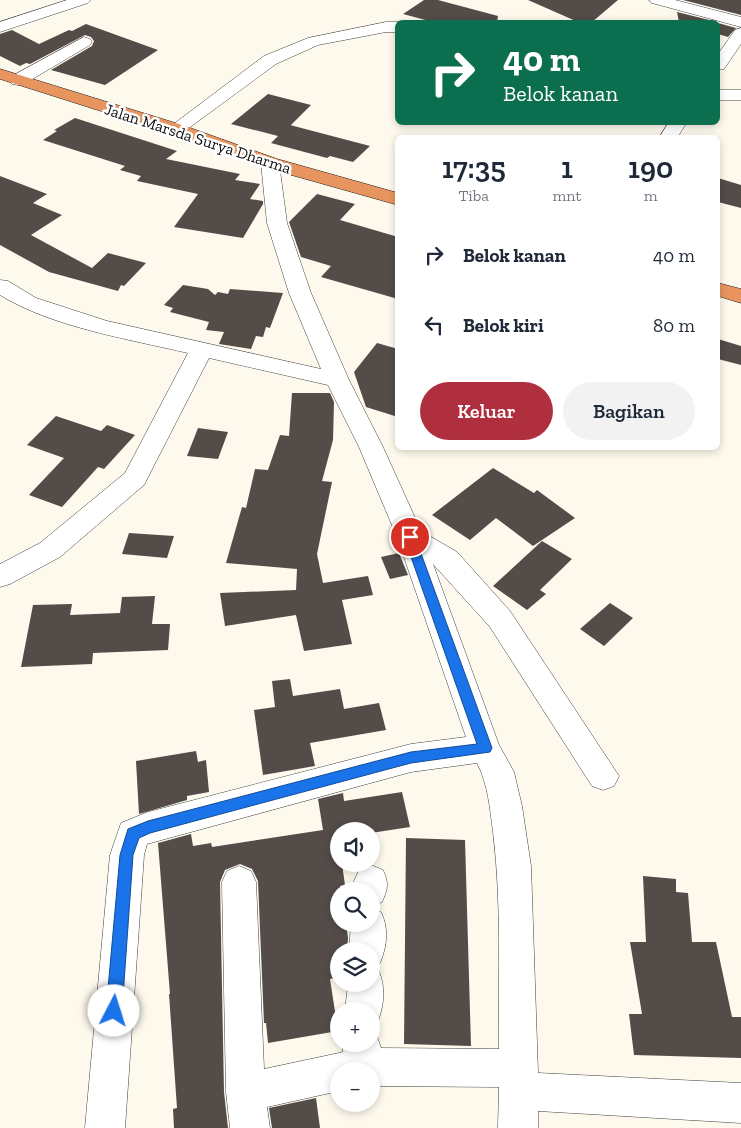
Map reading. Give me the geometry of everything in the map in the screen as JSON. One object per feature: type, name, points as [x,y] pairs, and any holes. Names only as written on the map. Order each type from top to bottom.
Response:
[{"type":"highway","name":"Jalan Marsda Surya Dharma","points":[[5,76],[176,129],[270,163],[395,198]]},
{"type":"highway","points":[[720,290],[741,296]]},
{"type":"street","points":[[0,27],[83,0]]},
{"type":"street","points":[[658,0],[741,22]]},
{"type":"street","points":[[703,0],[710,14]]},
{"type":"street","points":[[176,129],[270,60],[314,41],[386,27],[395,28]]},
{"type":"street","points":[[720,62],[741,33]]},
{"type":"street","points":[[5,76],[84,42]]},
{"type":"street","points":[[720,95],[741,94]]},
{"type":"street","points":[[270,163],[277,223],[300,293],[337,380],[372,447],[410,537],[485,748],[498,772],[506,806],[514,866],[519,1096]]},
{"type":"street","points":[[0,286],[28,303],[101,326],[337,380]]},
{"type":"street","points":[[0,577],[50,550],[135,479],[201,350]]},
{"type":"street","points":[[410,537],[447,560],[500,619],[603,776]]},
{"type":"street","points":[[105,1128],[126,855],[133,834],[148,827],[411,758],[485,748]]},
{"type":"street","points":[[239,882],[247,1110],[330,1072]]},
{"type":"street","points":[[380,1069],[519,1096],[741,1103]]},
{"type":"building","points":[[424,0],[438,0],[498,16],[497,20],[426,20],[403,14]]},
{"type":"building","points":[[528,0],[618,0],[594,20],[573,20]]},
{"type":"building","points":[[683,0],[741,0],[741,15]]},
{"type":"building","points":[[677,12],[709,20],[679,20]]},
{"type":"building","points":[[86,24],[158,50],[105,85],[51,70],[92,46],[94,41],[91,37],[85,35],[30,64],[26,63],[20,66],[0,56],[0,34],[12,30],[39,44]]},
{"type":"building","points":[[720,24],[736,28],[728,37],[720,35]]},
{"type":"building","points":[[268,94],[311,105],[291,125],[370,146],[353,162],[330,156],[327,158],[271,143],[278,136],[231,124]]},
{"type":"building","points":[[75,118],[177,151],[166,159],[240,174],[235,180],[260,184],[250,199],[263,201],[263,204],[243,238],[174,227],[198,194],[137,181],[141,176],[120,170],[125,166],[43,140],[57,131],[54,130]]},
{"type":"building","points":[[0,176],[47,194],[33,203],[62,215],[31,235],[92,268],[108,253],[146,263],[124,286],[121,285],[118,291],[49,272],[0,245]]},
{"type":"building","points":[[720,179],[741,185],[741,208],[720,203]]},
{"type":"building","points":[[317,194],[355,204],[340,220],[395,236],[395,298],[321,277],[331,266],[301,257],[289,222]]},
{"type":"building","points":[[183,285],[208,289],[215,295],[218,292],[228,294],[230,289],[283,293],[270,328],[266,327],[263,337],[256,336],[251,349],[219,344],[224,332],[206,330],[209,322],[170,312],[173,308],[164,305]]},
{"type":"building","points":[[720,340],[741,346],[741,365],[720,360]]},
{"type":"building","points":[[377,343],[395,348],[395,416],[366,407],[354,372]]},
{"type":"building","points":[[292,393],[330,393],[334,402],[333,440],[322,481],[332,482],[317,554],[323,583],[368,576],[373,595],[342,600],[352,644],[304,651],[296,615],[225,626],[220,593],[296,590],[297,569],[226,563],[242,507],[246,508],[255,469],[268,470],[280,435],[289,436]]},
{"type":"building","points":[[56,416],[101,431],[107,425],[135,435],[104,469],[98,467],[62,507],[29,495],[64,458],[27,445]]},
{"type":"building","points":[[198,428],[228,432],[218,459],[187,456]]},
{"type":"building","points":[[493,468],[534,493],[537,490],[575,518],[533,546],[496,518],[470,540],[432,515]]},
{"type":"building","points":[[129,533],[174,536],[167,558],[122,554]]},
{"type":"building","points":[[542,541],[572,559],[540,590],[546,594],[527,610],[493,586]]},
{"type":"building","points":[[399,553],[408,575],[390,579],[381,557]]},
{"type":"building","points":[[155,596],[152,624],[170,624],[168,650],[93,653],[92,664],[21,667],[33,605],[72,604],[70,615],[120,613],[122,597]]},
{"type":"building","points":[[610,603],[633,618],[604,646],[580,629]]},
{"type":"building","points":[[290,679],[293,696],[340,689],[344,709],[379,703],[386,730],[310,743],[315,766],[263,775],[254,710],[275,707],[272,681]]},
{"type":"building","points":[[196,751],[198,762],[206,760],[209,792],[187,796],[187,800],[139,814],[136,761]]},
{"type":"building","points":[[402,792],[410,827],[380,832],[380,822],[330,822],[330,872],[343,872],[345,882],[330,882],[330,932],[347,932],[348,938],[348,942],[330,942],[330,992],[332,992],[334,1002],[330,1002],[330,1032],[268,1043],[266,1023],[264,1023],[258,881],[252,869],[240,864],[225,870],[220,882],[224,1092],[228,1128],[174,1128],[173,1109],[177,1108],[158,843],[191,834],[193,846],[211,843],[212,847],[323,830],[318,799],[343,793],[344,801]]},
{"type":"building","points":[[406,838],[465,840],[471,1046],[404,1044]]},
{"type":"building","points":[[643,876],[676,879],[676,892],[688,893],[692,942],[716,942],[732,1017],[741,1017],[741,1058],[634,1055],[629,1014],[642,1014],[630,942],[646,942]]},
{"type":"building","points":[[316,1098],[320,1128],[272,1128],[269,1108]]},
{"type":"route","points":[[114,1011],[126,855],[133,834],[148,827],[411,758],[438,756],[485,748],[410,537]]}]
